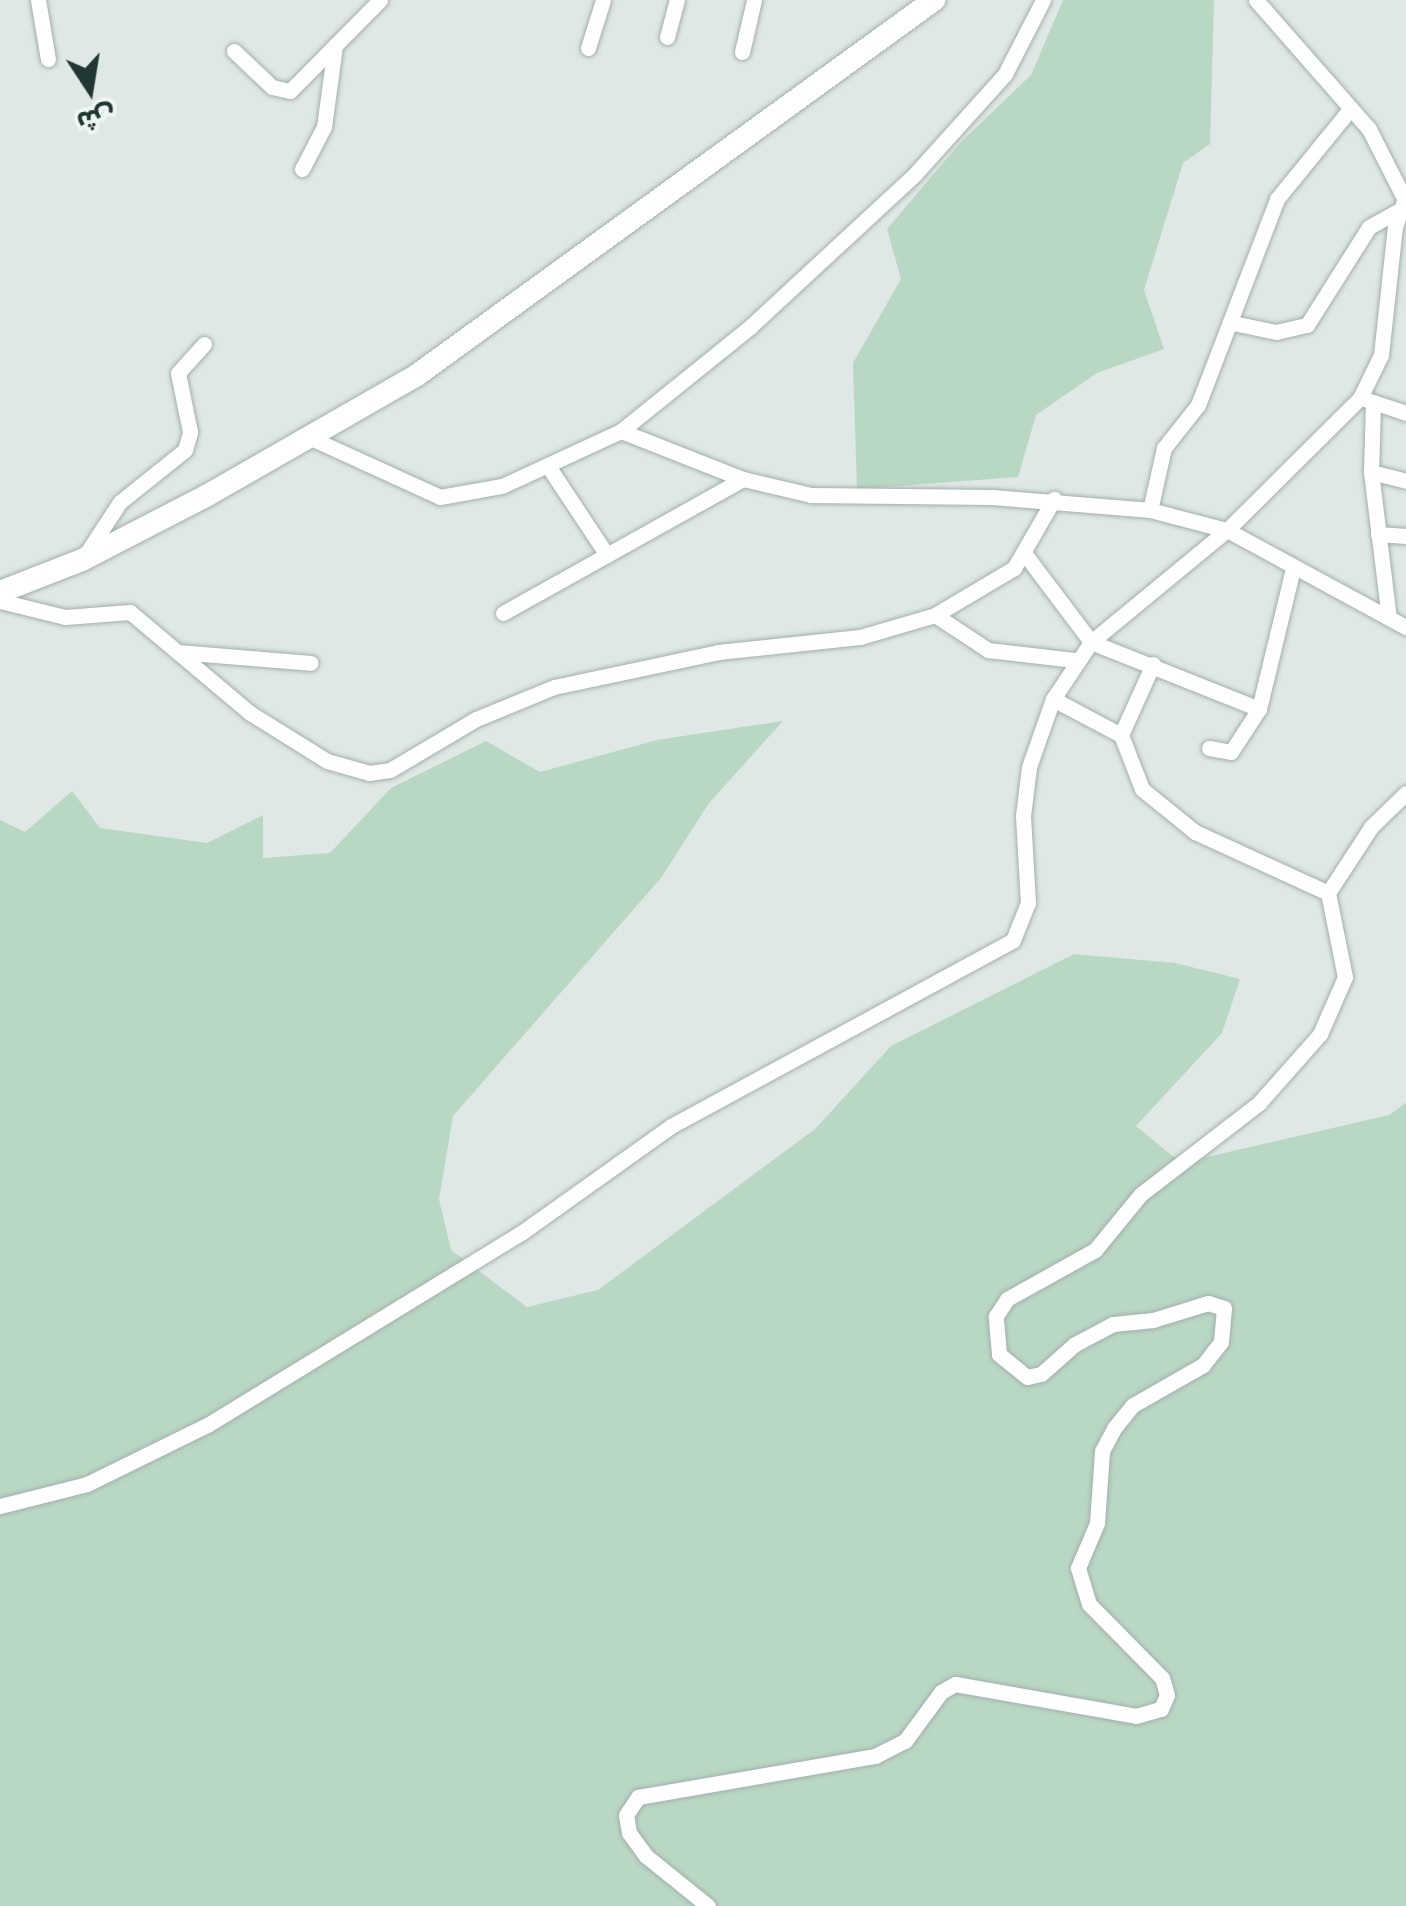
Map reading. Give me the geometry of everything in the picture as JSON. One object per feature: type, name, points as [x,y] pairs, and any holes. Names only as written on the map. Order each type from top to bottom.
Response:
[{"type":"street","points":[[38,0],[48,59]]},
{"type":"street","points":[[234,51],[272,88],[286,92],[380,0]]},
{"type":"street","points":[[588,48],[604,0]]},
{"type":"street","points":[[667,37],[677,0]]},
{"type":"street","points":[[742,52],[754,0]]},
{"type":"street","points":[[0,592],[82,560],[313,439],[484,330],[934,0]]},
{"type":"street","points":[[313,439],[440,497],[478,494],[620,431],[750,328],[915,174],[1005,74],[1042,0]]},
{"type":"street","points":[[1256,0],[1381,146],[1404,201],[1395,227],[1384,343],[1366,400],[1389,618]]},
{"type":"street","points":[[302,169],[324,126],[335,46]]},
{"type":"street","points":[[1150,510],[1164,448],[1192,416],[1232,323],[1277,200],[1351,108]]},
{"type":"street","points":[[1232,323],[1276,332],[1308,325],[1369,227],[1404,201]]},
{"type":"street","points":[[1395,227],[1406,250]]},
{"type":"street","points":[[82,560],[120,502],[184,450],[190,432],[178,373],[204,344]]},
{"type":"street","points":[[1366,400],[1406,413]]},
{"type":"street","points":[[0,1506],[87,1484],[209,1424],[521,1232],[671,1126],[1013,940],[1028,903],[1022,816],[1028,766],[1053,698],[1074,660],[1227,530],[1366,400]]},
{"type":"street","points":[[620,431],[743,479],[844,499],[1054,500],[1150,510],[1227,530],[1406,626]]},
{"type":"street","points":[[548,466],[607,554]]},
{"type":"street","points":[[1371,472],[1406,481]]},
{"type":"street","points":[[503,613],[743,479]]},
{"type":"street","points":[[0,600],[64,617],[122,609],[250,714],[327,762],[369,772],[390,770],[476,718],[554,687],[718,652],[860,637],[935,615],[995,584],[1024,553],[1054,500]]},
{"type":"street","points":[[1378,534],[1406,536]]},
{"type":"street","points":[[1024,553],[1091,642],[1259,708]]},
{"type":"street","points":[[1209,748],[1231,752],[1259,708],[1293,568]]},
{"type":"street","points":[[935,615],[988,650],[1074,660]]},
{"type":"street","points":[[178,652],[311,663]]},
{"type":"street","points":[[1121,735],[1153,664]]},
{"type":"street","points":[[1053,698],[1121,735],[1136,778],[1156,803],[1195,832],[1328,893]]},
{"type":"street","points":[[708,1906],[646,1856],[628,1832],[626,1816],[638,1796],[875,1756],[905,1742],[941,1692],[955,1684],[1136,1716],[1161,1710],[1167,1695],[1162,1678],[1089,1604],[1078,1568],[1097,1524],[1102,1451],[1115,1427],[1134,1405],[1203,1365],[1221,1342],[1224,1308],[1208,1303],[1153,1320],[1113,1324],[1075,1344],[1042,1374],[1028,1377],[999,1354],[996,1316],[1007,1299],[1095,1250],[1141,1194],[1259,1103],[1320,1034],[1345,977],[1328,893],[1372,827],[1406,793]]},
{"type":"green space","points":[[1063,0],[1214,0],[1210,144],[1183,163],[1144,290],[1164,349],[1097,373],[1036,415],[1018,477],[857,489],[853,363],[901,279],[887,229],[960,143],[1031,75]]},
{"type":"green space","points":[[783,721],[709,803],[661,878],[453,1116],[439,1199],[451,1250],[527,1307],[598,1290],[815,1129],[891,1046],[1074,954],[1175,963],[1240,979],[1222,1033],[1136,1126],[1181,1163],[1389,1115],[1406,1103],[1406,1906],[0,1906],[0,820],[25,832],[72,791],[100,828],[207,843],[263,815],[263,858],[330,853],[391,788],[486,741],[540,772],[657,740]]}]
